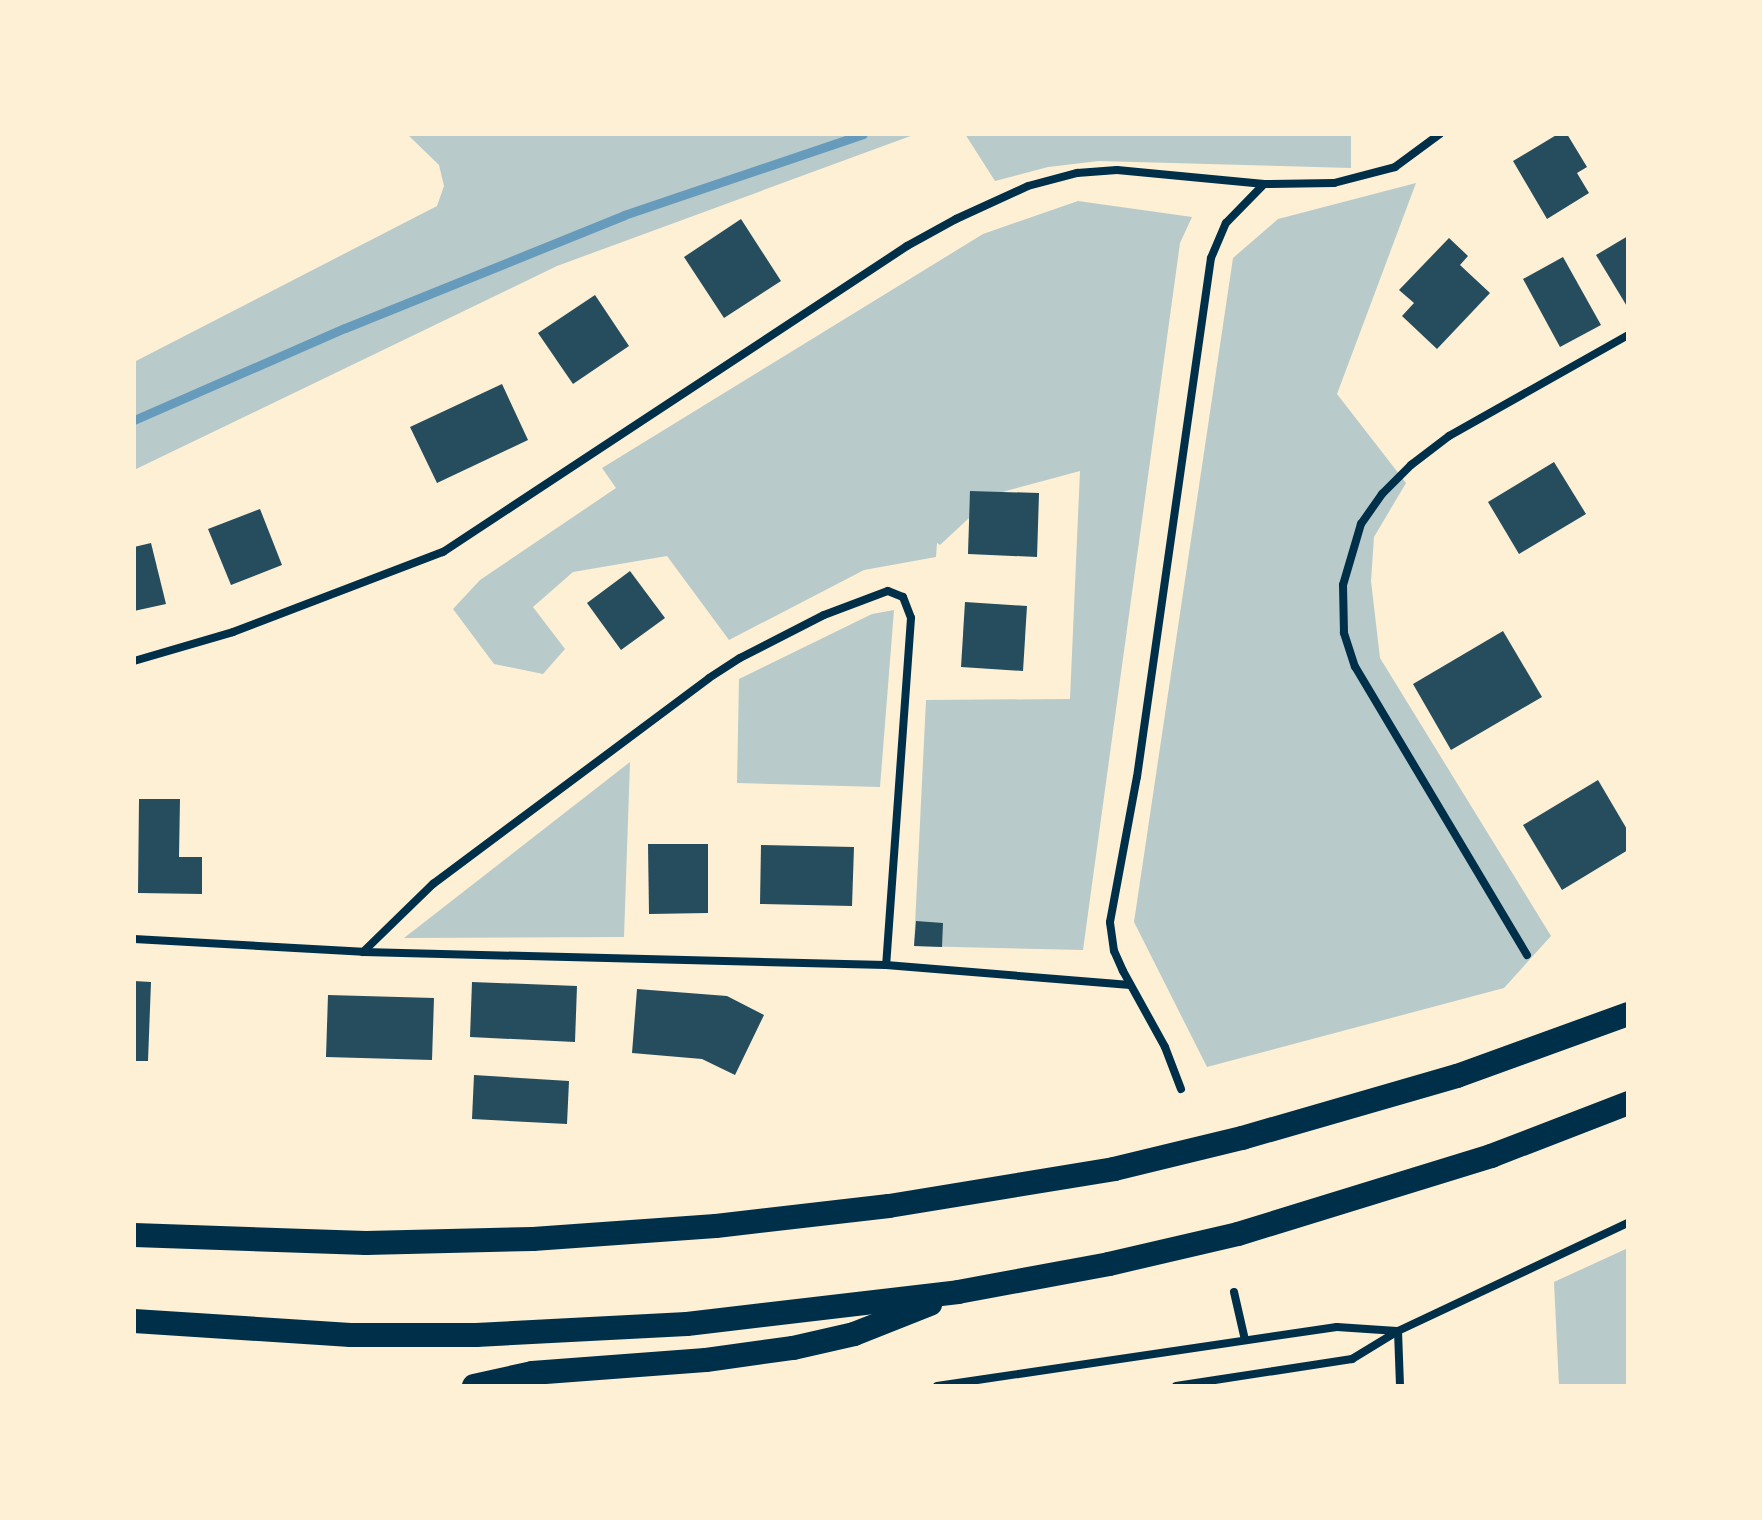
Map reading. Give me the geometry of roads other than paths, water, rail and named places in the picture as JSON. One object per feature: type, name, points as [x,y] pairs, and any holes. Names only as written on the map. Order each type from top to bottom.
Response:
[{"type":"highway","points":[[134,1235],[366,1243],[533,1239],[716,1226],[889,1206],[1114,1169],[1242,1138],[1457,1076],[1628,1014]]},
{"type":"highway","points":[[134,1321],[351,1335],[476,1335],[687,1324],[958,1292],[1109,1264],[1238,1234],[1491,1156],[1628,1103]]},
{"type":"highway","points":[[474,1386],[532,1373],[706,1360],[824,1342],[885,1323],[958,1292]]},
{"type":"street","points":[[134,661],[233,632],[443,552],[907,246],[994,200],[1055,178],[1097,171],[1137,170],[1264,184],[1334,183],[1376,175],[1405,162],[1440,134]]},
{"type":"street","points":[[1181,1089],[1165,1047],[1114,951],[1110,922],[1137,777],[1211,258],[1226,223],[1264,184]]},
{"type":"street","points":[[1527,955],[1355,667],[1344,633],[1343,585],[1361,524],[1382,494],[1411,465],[1449,436],[1628,335]]},
{"type":"street","points":[[363,952],[433,884],[740,658],[867,596],[888,591],[903,597],[911,618],[886,965]]},
{"type":"street","points":[[134,939],[363,952],[886,965],[1130,985]]},
{"type":"street","points":[[1176,1386],[1345,1362],[1398,1331],[1628,1223]]},
{"type":"street","points":[[1234,1292],[1245,1340]]},
{"type":"street","points":[[937,1386],[1337,1327],[1398,1331]]},
{"type":"street","points":[[1398,1331],[1400,1386]]},
{"type":"waterway","points":[[134,420],[345,328],[624,215],[863,134]]}]
